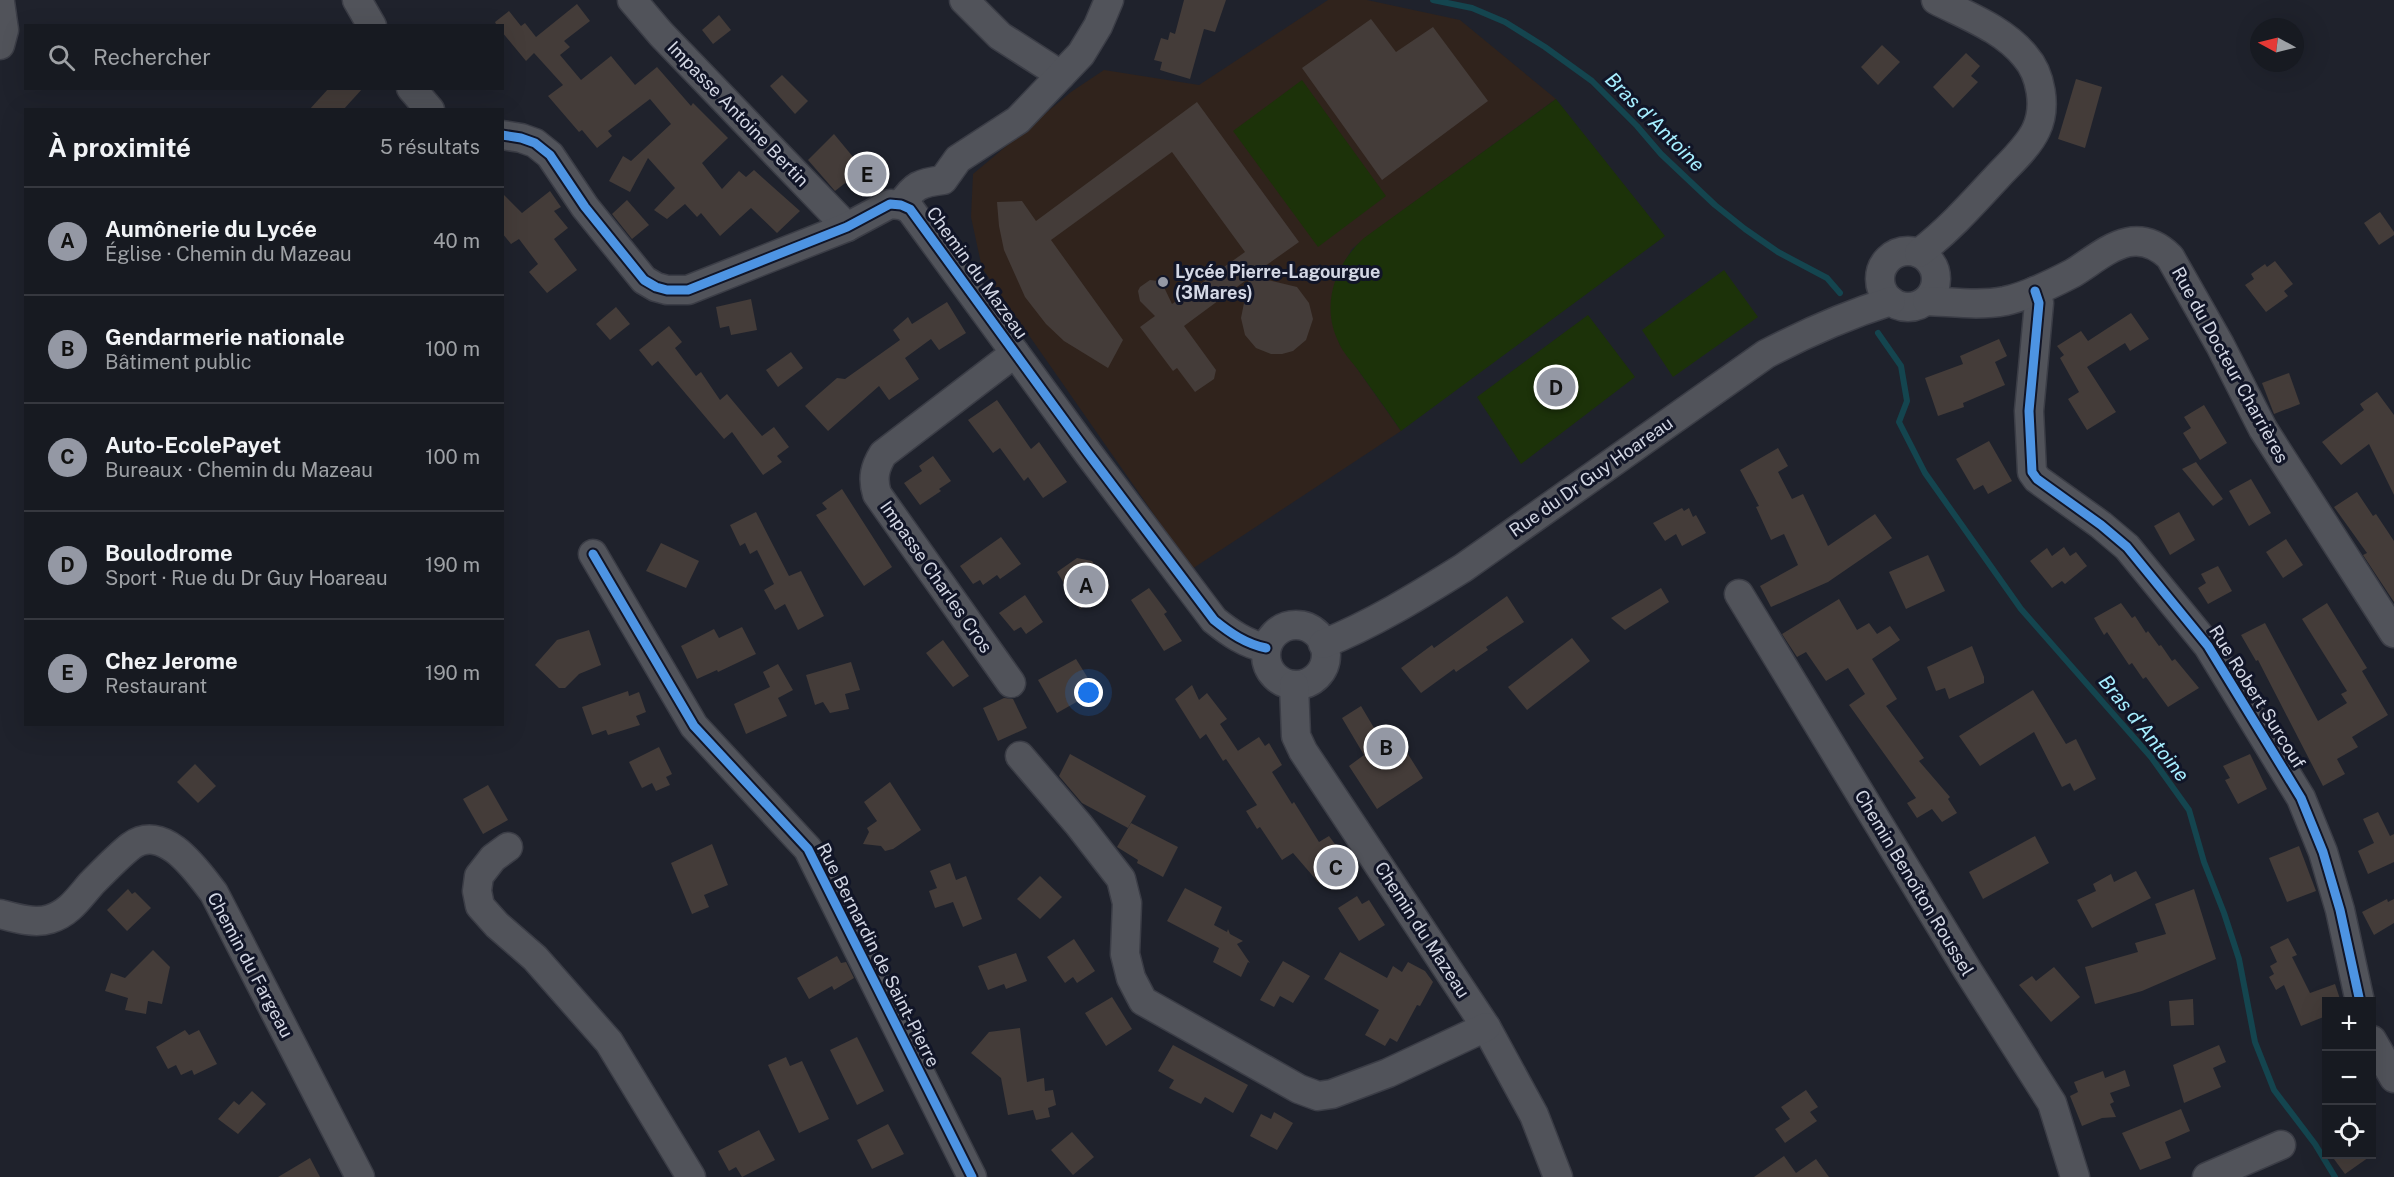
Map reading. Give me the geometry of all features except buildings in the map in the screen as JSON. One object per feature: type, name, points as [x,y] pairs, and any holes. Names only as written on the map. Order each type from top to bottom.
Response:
[{"type":"street","points":[[357,0],[371,24]]},
{"type":"street","name":"Impasse Antoine Bertin","points":[[632,0],[661,34],[847,227]]},
{"type":"street","points":[[964,0],[1000,36],[1061,75]]},
{"type":"street","points":[[901,205],[908,194],[920,183],[943,180],[958,159],[1018,120],[1081,54],[1098,26],[1109,0]]},
{"type":"street","points":[[1928,275],[1901,252],[1886,262],[1880,279],[1886,295],[1905,308],[1913,307],[1928,275],[1942,236],[2022,150],[2036,129],[2042,101],[2037,78],[2026,57],[2012,43],[1995,30],[1936,0]]},
{"type":"street","points":[[0,2],[3,30],[0,45]]},
{"type":"street","points":[[413,90],[428,108]]},
{"type":"street","name":"Chemin du Mazeau","points":[[504,135],[528,140],[550,155],[585,207],[632,266],[644,280],[656,287],[688,290],[847,227],[890,204],[910,209],[1214,620],[1230,633],[1266,648]]},
{"type":"street","name":"Rue du Docteur Charrières","points":[[1928,275],[1963,303],[1980,304],[2005,301],[2036,291],[2074,272],[2112,247],[2126,242],[2161,248],[2170,257],[2220,345],[2263,429],[2394,633]]},
{"type":"street","name":"Rue Robert Surcouf","points":[[2036,291],[2039,303],[2030,411],[2032,472],[2037,479],[2102,525],[2127,548],[2208,646],[2301,798],[2323,852],[2340,910],[2359,997]]},
{"type":"street","name":"Rue du Dr Guy Hoareau","points":[[1323,644],[1413,600],[1463,568],[1766,354],[1859,311],[1886,295]]},
{"type":"street","name":"Impasse Charles Cros","points":[[1011,683],[877,494],[874,484],[877,464],[884,454],[1015,353]]},
{"type":"street","name":"Rue Bernardin de Saint-Pierre","points":[[593,554],[694,726],[808,849],[972,1177]]},
{"type":"street","name":"Chemin Benoîton Roussel","points":[[1739,594],[1968,971],[2052,1103],[2075,1177]]},
{"type":"street","points":[[1293,625],[1309,628],[1320,637],[1323,644],[1325,660],[1317,676],[1311,681],[1294,685],[1278,679],[1267,665],[1266,648],[1270,639],[1277,631],[1293,625]]},
{"type":"street","name":"Chemin du Mazeau","points":[[1294,685],[1296,736],[1303,751],[1486,1027],[1534,1115],[1558,1177]]},
{"type":"street","points":[[1020,756],[1079,825],[1121,879],[1127,903],[1125,954],[1131,978],[1143,1001],[1299,1089],[1318,1096],[1332,1094],[1388,1073],[1486,1027]]},
{"type":"street","name":"Chemin du Fargeau","points":[[0,914],[25,920],[48,920],[70,910],[91,884],[132,845],[153,840],[174,848],[196,869],[214,893],[360,1177]]},
{"type":"street","points":[[508,847],[493,858],[479,876],[477,891],[480,906],[497,925],[535,958],[609,1042],[691,1177]]},
{"type":"street","points":[[2376,1047],[2394,1078]]},
{"type":"street","points":[[2207,1177],[2281,1145]]},
{"type":"shaded area","name":"Lycée Pierre-Lagourgue (3Mares)","points":[[1328,0],[1367,0],[1460,20],[1556,99],[1365,238],[1352,249],[1337,275],[1339,343],[1401,431],[1192,569],[982,268],[971,217],[973,174],[1071,92],[1104,70],[1199,85]]},
{"type":"green space","points":[[1302,80],[1386,196],[1318,247],[1233,131]]},
{"type":"green space","points":[[1556,99],[1665,236],[1401,431],[1345,354],[1333,329],[1331,300],[1338,273],[1345,260],[1364,238]]},
{"type":"green space","points":[[1724,270],[1758,317],[1673,377],[1642,330]]},
{"type":"green space","points":[[1588,315],[1635,377],[1521,464],[1477,397]]},
{"type":"waterway","name":"Bras d'Antoine","points":[[1433,0],[1472,8],[1505,22],[1545,47],[1592,81],[1661,154],[1715,205],[1778,252],[1827,278],[1840,293]]},
{"type":"waterway","name":"Bras d'Antoine","points":[[1878,333],[1901,366],[1907,401],[1899,422],[1925,473],[2021,609],[2151,757],[2189,810],[2204,862],[2239,959],[2255,1042],[2274,1090],[2315,1144],[2335,1177]]},
{"type":"cycle path","points":[[504,135],[535,143],[550,155],[585,207],[644,280],[667,290],[688,290],[847,227],[890,204],[910,209],[1088,453],[1214,620],[1238,637],[1266,648]]},
{"type":"cycle path","points":[[2035,291],[2039,303],[2029,411],[2032,472],[2037,479],[2101,525],[2127,547],[2208,646],[2301,798],[2323,852],[2340,910],[2359,997]]},
{"type":"cycle path","points":[[593,554],[694,726],[808,849],[972,1177]]},
{"type":"place","name":"Chez Jerome","points":[[867,174]]},
{"type":"place","name":"Lycée Pierre-Lagourgue (3Mares)","points":[[1163,282]]},
{"type":"place","name":"Boulodrome","points":[[1556,387]]},
{"type":"place","name":"Aumônerie du Lycée","points":[[1086,585]]},
{"type":"place","name":"Gendarmerie nationale","points":[[1386,747]]},
{"type":"place","name":"Auto-EcolePayet","points":[[1336,867]]}]
